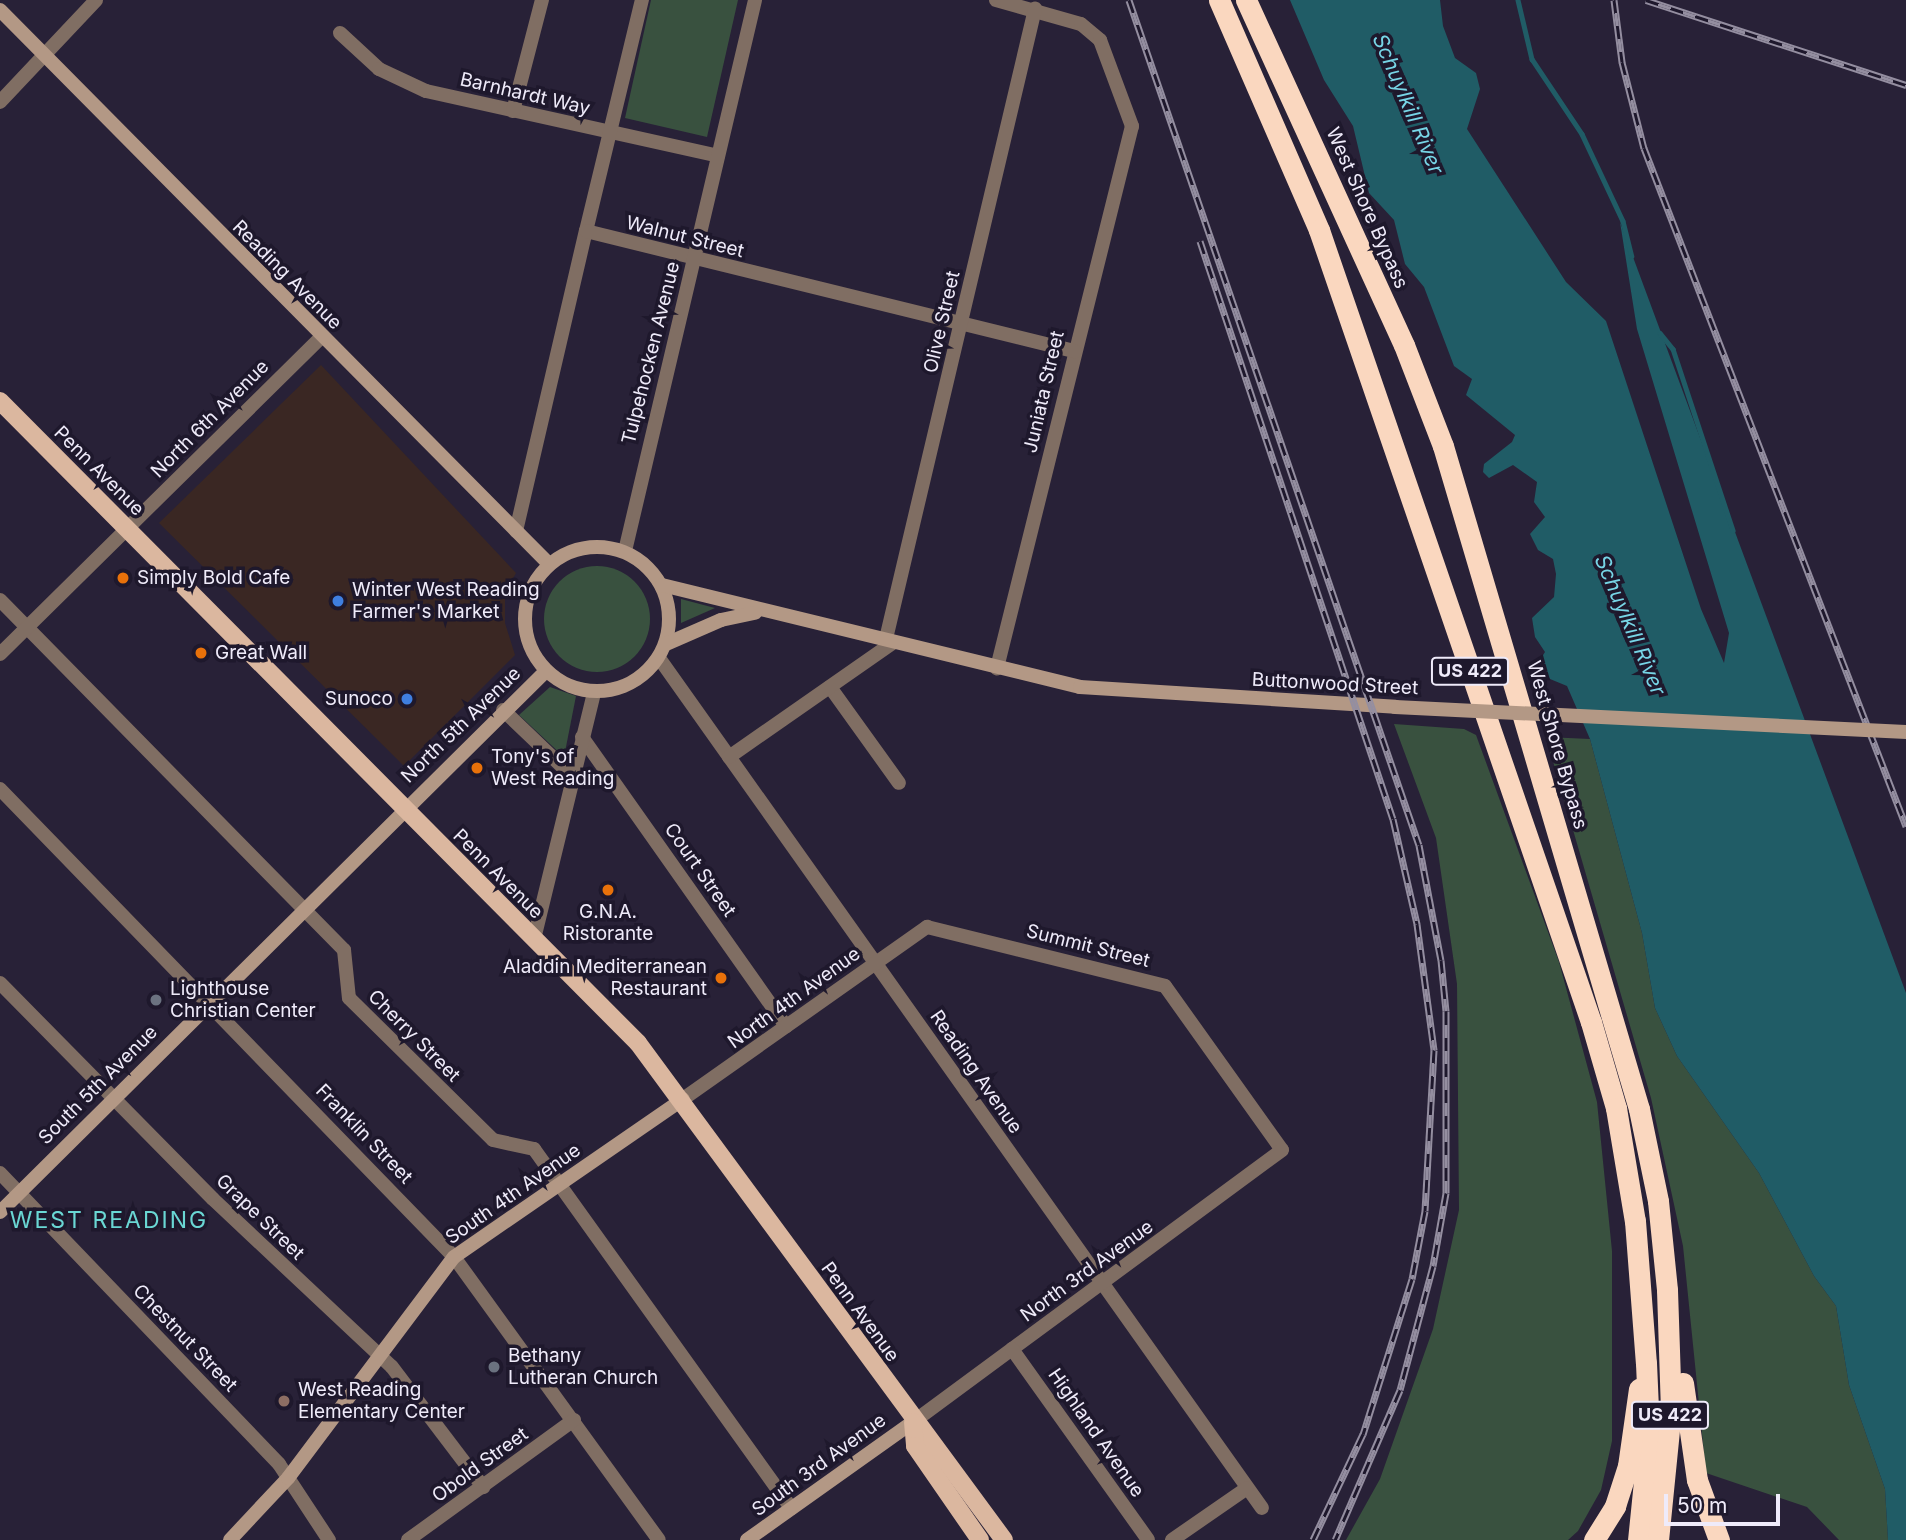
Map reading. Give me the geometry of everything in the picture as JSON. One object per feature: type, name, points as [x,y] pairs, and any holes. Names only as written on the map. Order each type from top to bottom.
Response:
[{"type":"highway","name":"US 422","points":[[1219,0],[1319,230],[1591,1022],[1616,1108],[1635,1221],[1646,1363],[1649,1432],[1638,1540]]},
{"type":"highway","name":"West Shore Bypass","points":[[1246,0],[1404,345],[1443,446],[1639,1109],[1658,1201],[1667,1290],[1671,1410],[1658,1540]]},
{"type":"highway","points":[[1667,1290],[1677,1332],[1695,1471],[1719,1540]]},
{"type":"highway","points":[[1594,1540],[1615,1506],[1628,1466],[1634,1411],[1646,1363]]},
{"type":"main road","name":"Penn Avenue","points":[[0,401],[638,1043],[683,1099],[912,1422],[930,1436],[1004,1540]]},
{"type":"main road","name":"Penn Avenue","points":[[912,1422],[915,1446],[980,1540]]},
{"type":"street","points":[[0,102],[96,0]]},
{"type":"street","points":[[513,111],[542,0]]},
{"type":"street","points":[[516,531],[642,0]]},
{"type":"street","name":"Tulpehocken Avenue","points":[[625,551],[755,0]]},
{"type":"street","points":[[996,0],[1035,9]]},
{"type":"street","name":"Juniata Street","points":[[997,668],[1132,126],[1100,40],[1081,24],[1035,9]]},
{"type":"street","name":"Olive Street","points":[[888,643],[1035,9]]},
{"type":"street","name":"Reading Avenue","points":[[0,10],[320,337],[549,564]]},
{"type":"street","name":"Barnhardt Way","points":[[340,33],[393,78],[426,91],[718,156]]},
{"type":"street","name":"Walnut Street","points":[[586,232],[1074,351]]},
{"type":"street","name":"North 6th Avenue","points":[[0,654],[320,337]]},
{"type":"street","points":[[578,548],[625,551],[641,559],[662,585],[666,644],[659,659],[634,682],[594,692],[565,684],[546,671],[535,656],[525,623],[531,590],[549,564],[578,548]]},
{"type":"street","name":"Buttonwood Street","points":[[662,585],[888,643],[1105,691],[1906,732]]},
{"type":"street","name":"Cherry Street","points":[[0,600],[344,950],[349,998],[493,1140],[534,1149],[562,1184],[791,1508]]},
{"type":"street","name":"Buttonwood Street","points":[[666,644],[721,620],[770,613]]},
{"type":"street","points":[[729,757],[888,643]]},
{"type":"street","name":"Reading Avenue","points":[[659,659],[1262,1508]]},
{"type":"street","name":"North 5th Avenue","points":[[404,808],[546,671]]},
{"type":"street","points":[[830,687],[899,783]]},
{"type":"street","points":[[534,939],[594,692]]},
{"type":"street","points":[[503,710],[572,776]]},
{"type":"street","name":"Court Street","points":[[582,737],[786,1026]]},
{"type":"street","name":"Franklin Street","points":[[0,789],[209,1001],[454,1257],[659,1540]]},
{"type":"street","name":"South 5th Avenue","points":[[0,1212],[113,1096],[404,808]]},
{"type":"street","name":"North 4th Avenue","points":[[683,1099],[927,927]]},
{"type":"street","name":"Summit Street","points":[[927,927],[1166,986],[1282,1150]]},
{"type":"street","name":"Grape Street","points":[[0,983],[378,1357],[392,1367],[485,1485]]},
{"type":"street","name":"South 4th Avenue","points":[[230,1540],[288,1478],[454,1257],[683,1099]]},
{"type":"street","name":"North 3rd Avenue","points":[[912,1422],[1104,1285],[1282,1150]]},
{"type":"street","name":"Chestnut Street","points":[[0,1174],[288,1478],[329,1540]]},
{"type":"street","name":"Highland Avenue","points":[[1012,1349],[1148,1540]]},
{"type":"street","name":"Obold Street","points":[[408,1540],[574,1420]]},
{"type":"street","name":"South 3rd Avenue","points":[[747,1540],[912,1422]]},
{"type":"street","points":[[1172,1540],[1247,1488]]},
{"type":"shaded area","points":[[651,0],[738,0],[707,137],[625,118]]},
{"type":"shaded area","points":[[321,365],[516,573],[505,593],[505,623],[515,655],[404,766],[159,523]]},
{"type":"shaded area","points":[[597,566],[617,570],[635,581],[646,599],[650,619],[646,639],[635,657],[617,668],[597,672],[577,668],[559,657],[548,639],[544,619],[548,599],[559,581],[577,570]]},
{"type":"shaded area","points":[[681,599],[715,608],[681,623]]},
{"type":"shaded area","points":[[550,687],[576,696],[564,757],[519,715]]},
{"type":"shaded area","points":[[1394,724],[1464,729],[1476,735],[1559,962],[1597,1102],[1612,1251],[1612,1441],[1601,1490],[1578,1531],[1568,1540],[1346,1540],[1380,1479],[1433,1329],[1459,1210],[1457,984],[1436,838]]},
{"type":"shaded area","points":[[1546,737],[1590,739],[1642,933],[1655,1008],[1677,1056],[1759,1173],[1814,1276],[1836,1306],[1849,1385],[1885,1489],[1888,1540],[1839,1540],[1807,1507],[1706,1473],[1683,1246],[1651,1098]]},
{"type":"water","name":"Schuylkill River","points":[[1290,0],[1440,0],[1443,26],[1455,58],[1476,73],[1480,89],[1467,129],[1566,282],[1606,321],[1701,609],[1724,663],[1729,633],[1637,329],[1620,222],[1906,993],[1906,1540],[1888,1540],[1885,1489],[1849,1385],[1836,1306],[1814,1276],[1759,1173],[1677,1056],[1655,1008],[1642,933],[1590,739],[1567,686],[1550,679],[1538,663],[1545,652],[1535,637],[1532,618],[1554,597],[1556,574],[1553,559],[1538,550],[1530,534],[1545,517],[1534,502],[1537,482],[1513,465],[1489,478],[1483,472],[1484,464],[1512,442],[1515,435],[1466,395],[1472,379],[1454,366],[1424,287],[1405,264],[1394,220],[1369,193],[1353,126],[1324,80]]},
{"type":"waterway","points":[[1518,0],[1532,59],[1582,134],[1623,221],[1632,256]]},
{"type":"waterway","points":[[1660,333],[1673,349],[1733,530]]},
{"type":"railway","points":[[1129,0],[1419,845],[1441,960],[1446,1011],[1446,1193],[1433,1266],[1400,1390],[1335,1540]]},
{"type":"railway","points":[[1614,0],[1622,62],[1644,148],[1906,826]]},
{"type":"railway","points":[[1646,0],[1906,85]]},
{"type":"railway","points":[[1200,241],[1393,819],[1417,924],[1434,1050],[1425,1211],[1412,1279],[1363,1434],[1313,1540]]},
{"type":"place","name":"Simply Bold Cafe","points":[[123,578]]},
{"type":"place","name":"Winter West Reading Farmer's Market","points":[[338,601]]},
{"type":"place","name":"Great Wall","points":[[201,653]]},
{"type":"place","name":"Sunoco","points":[[407,699]]},
{"type":"place","name":"Tony's of West Reading","points":[[477,768]]},
{"type":"place","name":"G.N.A. Ristorante","points":[[608,890]]},
{"type":"place","name":"Aladdin Mediterranean Restaurant","points":[[721,978]]},
{"type":"place","name":"Lighthouse Christian Center","points":[[156,1000]]},
{"type":"place","name":"Bethany Lutheran Church","points":[[494,1367]]},
{"type":"place","name":"West Reading Elementary Center","points":[[284,1401]]},
{"type":"district","name":"WEST READING","points":[[109,1220]]}]
